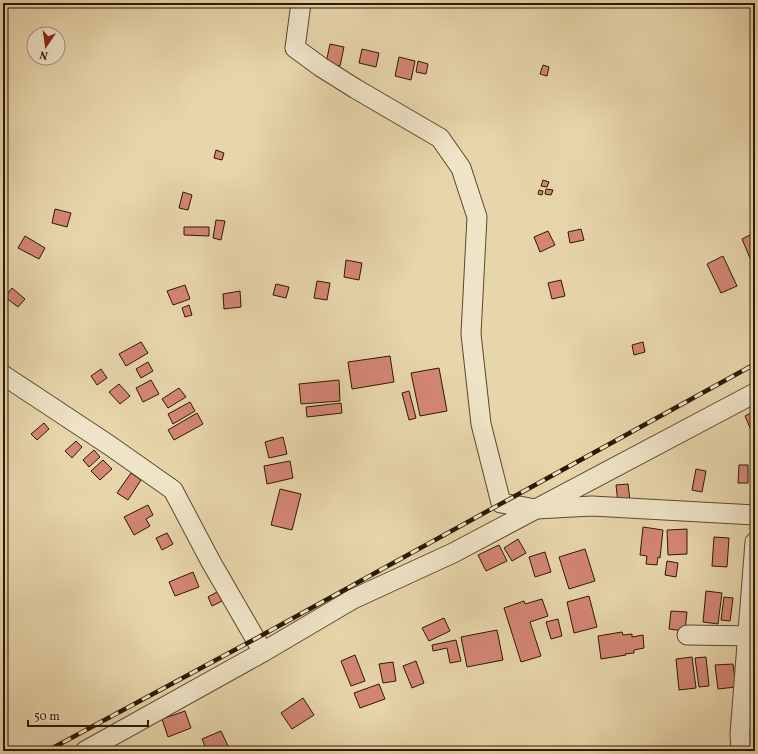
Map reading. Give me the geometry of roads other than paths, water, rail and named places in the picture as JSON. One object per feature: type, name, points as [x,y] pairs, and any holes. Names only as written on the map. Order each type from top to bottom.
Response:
[{"type":"street","points":[[301,3],[295,48],[321,67],[356,89],[440,138],[461,168],[477,216],[471,334],[481,424],[500,503],[536,509],[592,506],[755,515]]},
{"type":"street","points":[[3,375],[109,445],[173,490],[211,562],[263,652]]},
{"type":"street","points":[[85,751],[263,652],[353,599],[453,553],[755,393]]},
{"type":"street","points":[[741,751],[740,734],[751,636],[755,542]]},
{"type":"street","points":[[687,635],[751,636]]},
{"type":"railway","points":[[47,751],[255,639],[755,364]]}]
